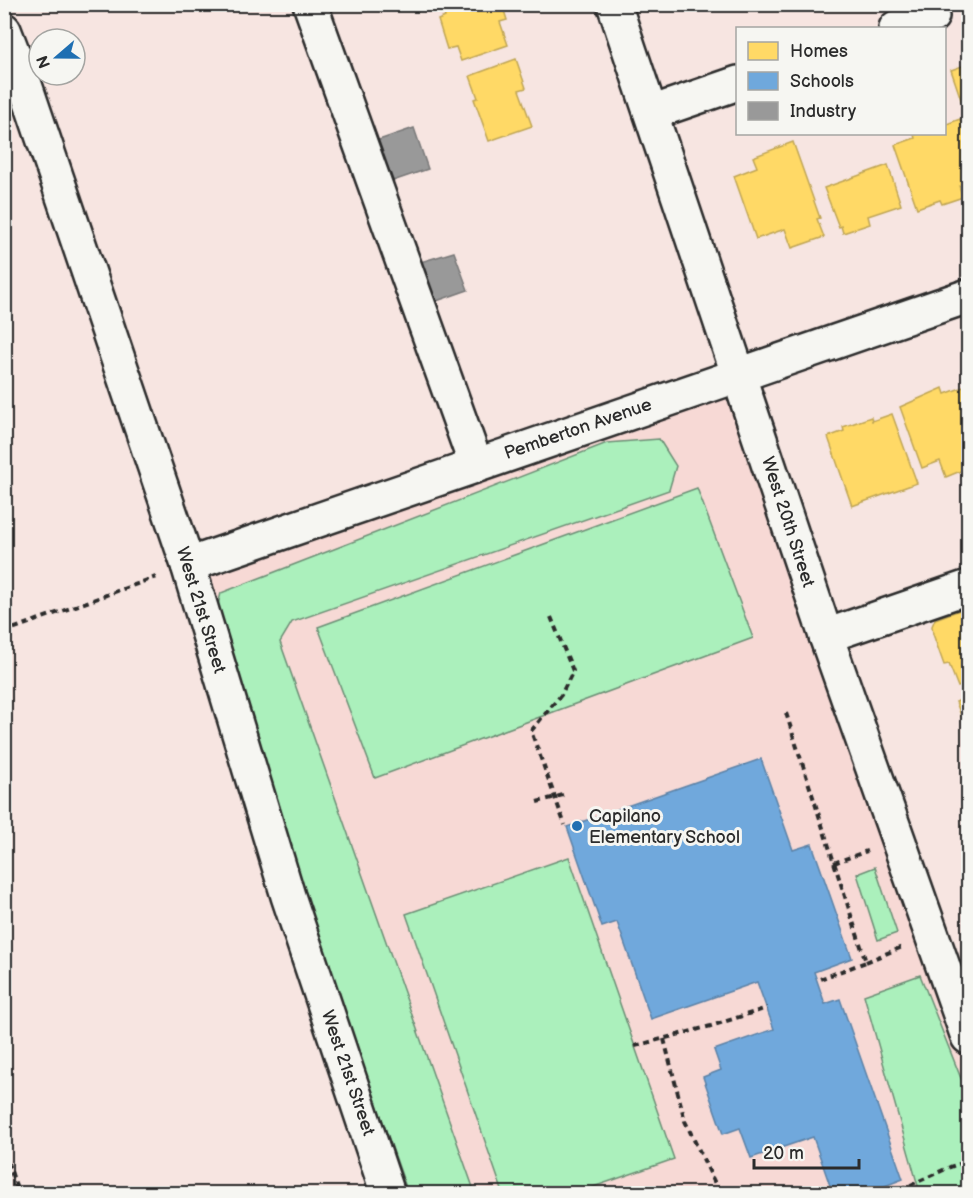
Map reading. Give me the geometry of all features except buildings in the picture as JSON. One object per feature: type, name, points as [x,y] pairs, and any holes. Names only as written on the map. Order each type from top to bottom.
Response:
[{"type":"street","points":[[310,4],[476,465]]},
{"type":"street","name":"West 20th Street","points":[[614,4],[826,636],[969,1037]]},
{"type":"street","points":[[899,27],[932,16]]},
{"type":"street","name":"West 21st Street","points":[[4,30],[24,82],[188,565],[288,896],[388,1194]]},
{"type":"street","points":[[651,113],[736,84]]},
{"type":"street","name":"Pemberton Avenue","points":[[188,565],[969,296]]},
{"type":"street","points":[[826,636],[969,586]]},
{"type":"path","points":[[4,632],[188,565]]},
{"type":"path","points":[[551,617],[573,671],[561,695],[531,731],[565,825]]},
{"type":"path","points":[[786,713],[866,962]]},
{"type":"path","points":[[537,802],[567,794]]},
{"type":"path","points":[[834,863],[877,848]]},
{"type":"path","points":[[817,980],[907,945]]},
{"type":"path","points":[[635,1046],[767,1008]]},
{"type":"path","points":[[664,1039],[685,1121],[720,1194]]},
{"type":"path","points":[[4,1152],[19,1194]]},
{"type":"path","points":[[891,1194],[900,1188],[969,1161]]},
{"type":"shaded area","name":"Capilano Elementary School","points":[[727,394],[968,1070],[968,1193],[400,1193],[187,583]]},
{"type":"green space","points":[[659,439],[676,466],[669,490],[292,622],[280,642],[475,1193],[408,1193],[211,632],[221,593],[607,443]]},
{"type":"green space","points":[[697,488],[753,638],[375,778],[318,627]]},
{"type":"green space","points":[[569,857],[674,1159],[576,1193],[503,1193],[406,914]]},
{"type":"green space","points":[[875,867],[897,933],[878,940],[857,874]]},
{"type":"green space","points":[[920,975],[968,1096],[968,1193],[920,1193],[864,995]]},
{"type":"place","name":"Capilano Elementary School","points":[[577,826]]}]
